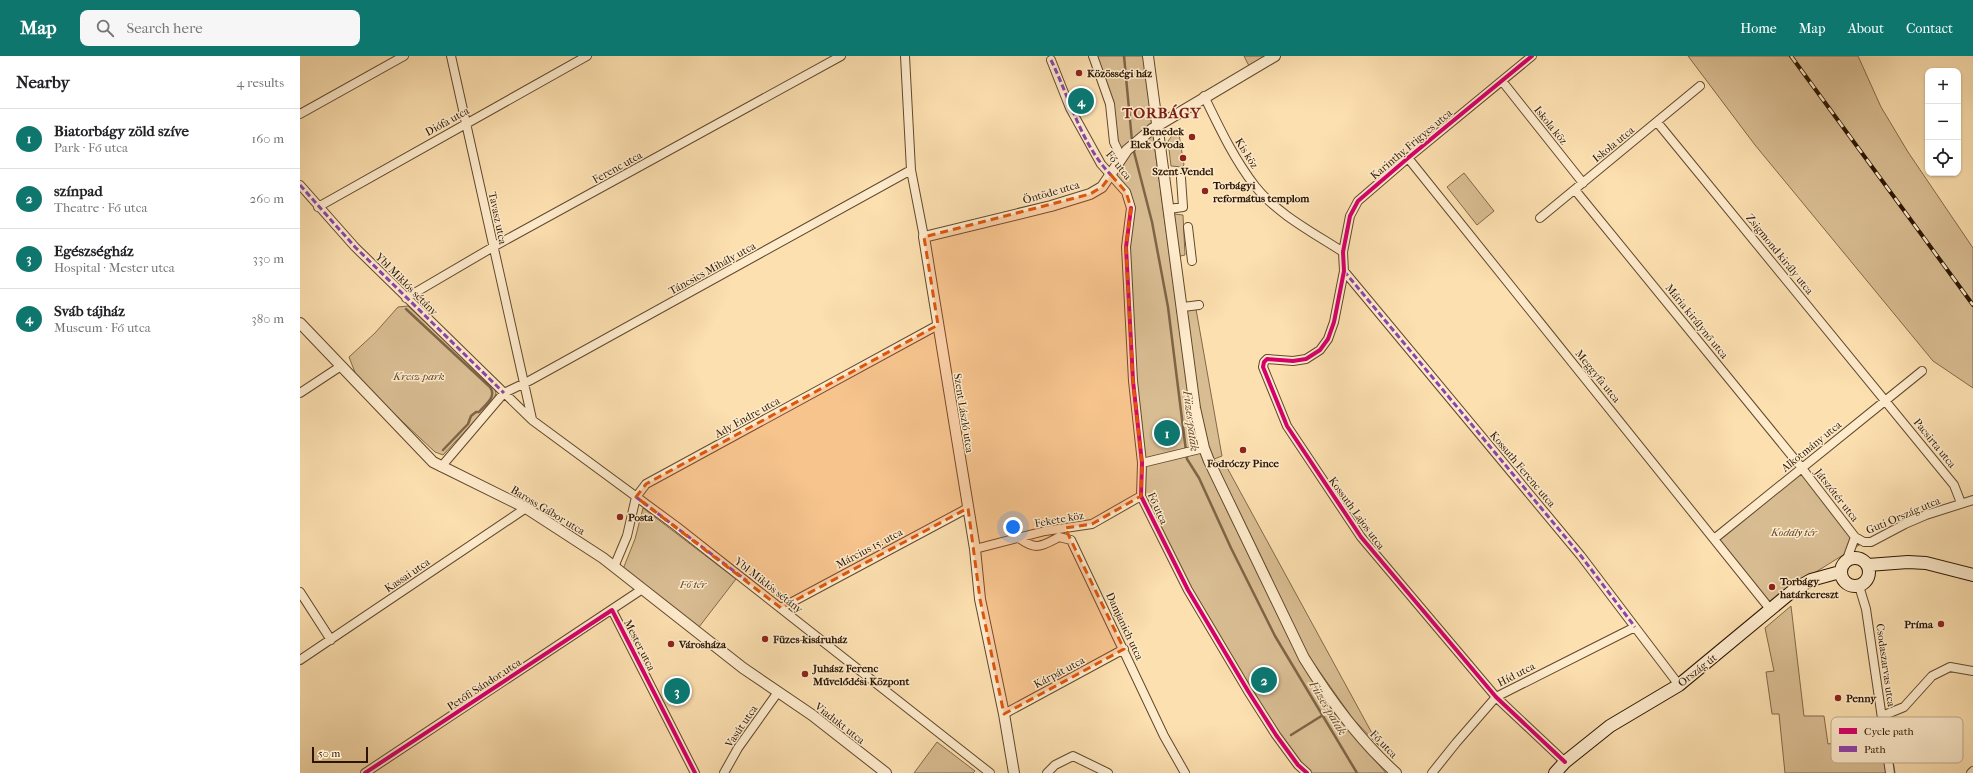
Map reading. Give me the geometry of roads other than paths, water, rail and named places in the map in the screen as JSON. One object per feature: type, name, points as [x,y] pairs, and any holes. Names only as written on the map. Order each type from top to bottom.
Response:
[{"type":"main road","points":[[1852,557],[1861,558],[1868,565],[1869,575],[1867,580],[1859,586],[1849,585],[1844,582],[1840,572],[1842,563],[1847,559],[1852,557]]},
{"type":"main road","points":[[1868,565],[1908,562],[1926,563],[1973,575]]},
{"type":"main road","name":"Ország út","points":[[1555,773],[1565,762],[1610,726],[1679,685],[1795,589],[1811,580],[1840,572]]},
{"type":"street","points":[[300,114],[404,56]]},
{"type":"street","name":"Tavasz utca","points":[[451,56],[532,420]]},
{"type":"street","name":"Diófa utca","points":[[318,206],[587,56]]},
{"type":"street","name":"Ferenc utca","points":[[406,298],[493,248],[841,56]]},
{"type":"street","name":"Szent László utca","points":[[905,56],[911,170],[924,237],[975,549],[980,599],[1004,714],[1014,773]]},
{"type":"street","points":[[1093,56],[1110,104],[1114,142],[1124,154]]},
{"type":"street","name":"Fő utca","points":[[1148,56],[1183,307],[1196,408],[1199,449],[1304,658],[1323,689],[1342,715],[1365,743],[1396,773]]},
{"type":"street","name":"Öntöde utca","points":[[924,237],[1051,206],[1090,194],[1102,187],[1124,154],[1139,139],[1157,125],[1204,96],[1275,56]]},
{"type":"street","name":"Karinthy Frigyes utca","points":[[1344,271],[1342,252],[1350,216],[1358,201],[1532,56]]},
{"type":"street","name":"Fő utca","points":[[1051,60],[1070,108],[1101,164],[1126,192],[1131,208],[1126,247],[1133,381],[1142,464],[1141,496],[1188,590],[1248,691],[1276,735],[1298,765],[1308,773]]},
{"type":"street","name":"Iskola köz","points":[[1502,81],[1583,183]]},
{"type":"street","name":"Iskola utca","points":[[1540,218],[1700,86]]},
{"type":"street","name":"Kis köz","points":[[1204,96],[1222,133],[1256,187],[1281,210],[1342,252]]},
{"type":"street","name":"Zsigmond király utca","points":[[1657,122],[1886,400]]},
{"type":"street","name":"Meggyfa utca","points":[[1408,158],[1770,609]]},
{"type":"street","name":"Táncsics Mihály utca","points":[[504,393],[523,384],[911,170]]},
{"type":"street","points":[[1169,209],[1183,207],[1181,178]]},
{"type":"street","name":"Ybl Miklós sétány","points":[[300,185],[354,247],[532,420],[747,581],[990,773]]},
{"type":"street","name":"Mária királynő utca","points":[[1575,190],[1801,467]]},
{"type":"street","points":[[1188,227],[1192,260]]},
{"type":"street","name":"Kossuth Ferenc utca","points":[[1344,271],[1581,556],[1679,685]]},
{"type":"street","name":"Kossuth Lajos utca","points":[[1344,271],[1334,322],[1328,339],[1320,350],[1306,359],[1293,361],[1268,359],[1264,362],[1264,371],[1287,426],[1357,531],[1496,697],[1565,762]]},
{"type":"street","points":[[1183,307],[1199,305]]},
{"type":"street","name":"Baross Gábor utca","points":[[300,323],[426,455],[441,466],[526,508],[614,567],[641,590],[743,668],[778,692]]},
{"type":"street","name":"Ady Endre utca","points":[[614,567],[627,536],[636,497],[646,484],[938,325]]},
{"type":"street","points":[[300,393],[341,366]]},
{"type":"street","name":"Alkotmány utca","points":[[1714,539],[1801,467],[1922,371]]},
{"type":"street","points":[[441,466],[504,393]]},
{"type":"street","name":"Pacsirta utca","points":[[1886,400],[1954,485],[1961,503]]},
{"type":"street","points":[[1142,464],[1199,449]]},
{"type":"street","name":"Játszótér utca","points":[[1801,467],[1855,536],[1864,542]]},
{"type":"street","name":"Fekete köz","points":[[975,549],[1045,531],[1092,524],[1141,496]]},
{"type":"street","name":"Guti Ország utca","points":[[1864,542],[1871,542],[1905,524],[1973,500]]},
{"type":"street","name":"Kassai utca","points":[[300,660],[526,508]]},
{"type":"street","name":"Március 15. utca","points":[[781,608],[968,508]]},
{"type":"street","name":"Játszótér utca","points":[[1847,559],[1855,536]]},
{"type":"street","name":"Damjanich utca","points":[[1019,538],[1028,545],[1040,547],[1059,537],[1071,540],[1164,736],[1185,773]]},
{"type":"street","name":"Csodaszarvas utca","points":[[1859,586],[1866,609],[1882,716]]},
{"type":"street","name":"Petőfi Sándor utca","points":[[365,773],[641,590]]},
{"type":"street","points":[[300,592],[331,640]]},
{"type":"street","name":"Mester utca","points":[[612,610],[695,773]]},
{"type":"street","name":"Híd utca","points":[[1432,773],[1496,697],[1635,627]]},
{"type":"street","name":"Kárpát utca","points":[[1004,714],[1124,649]]},
{"type":"street","points":[[1882,716],[1904,707],[1932,676],[1950,667],[1973,671]]},
{"type":"street","name":"Vasút utca","points":[[724,773],[738,748],[778,692]]},
{"type":"street","name":"Viadukt utca","points":[[778,692],[812,715],[886,773]]},
{"type":"street","points":[[1047,773],[1056,764],[1073,756],[1108,773]]},
{"type":"street","name":"Csodaszarvas utca","points":[[1889,763],[1890,773]]},
{"type":"waterway","name":"Füzes-patak","points":[[1124,56],[1132,141]]},
{"type":"waterway","name":"Füzes-patak","points":[[1133,148],[1152,222],[1168,307],[1187,459],[1199,478],[1231,548],[1275,636],[1357,773]]},
{"type":"waterway","points":[[406,309],[490,387],[492,391],[491,397],[487,403],[479,412],[476,412],[471,416],[468,424],[443,450]]},
{"type":"waterway","points":[[1291,735],[1323,715]]},
{"type":"railway","points":[[1791,56],[1973,305]]},
{"type":"place","name":"Közösségi ház","points":[[1079,73]]},
{"type":"place","name":"Sváb tájház","points":[[1081,101]]},
{"type":"place","name":"Benedek Elek Óvoda","points":[[1192,137]]},
{"type":"place","name":"Szent Vendel","points":[[1183,158]]},
{"type":"place","name":"Torbágyi református templom","points":[[1205,191]]},
{"type":"place","name":"Biatorbágy zöld szíve","points":[[1167,433]]},
{"type":"place","name":"Fodróczy Pince","points":[[1243,450]]},
{"type":"place","name":"Posta","points":[[620,517]]},
{"type":"place","name":"Torbágy határkereszt","points":[[1772,587]]},
{"type":"place","name":"Príma","points":[[1941,624]]},
{"type":"place","name":"Füzes-kisáruház","points":[[765,639]]},
{"type":"place","name":"Városháza","points":[[671,644]]},
{"type":"place","name":"Juhász Ferenc Művelődési Központ","points":[[805,674]]},
{"type":"place","name":"színpad","points":[[1264,680]]},
{"type":"place","name":"Egészségház","points":[[677,691]]},
{"type":"place","name":"Penny","points":[[1838,698]]},
{"type":"district","name":"TORBÁGY","points":[[1162,113]]},
{"type":"park label","name":"Kresz park","points":[[419,376]]},
{"type":"park label","name":"Kodály tér","points":[[1794,532]]},
{"type":"park label","name":"Fő tér","points":[[693,584]]}]
